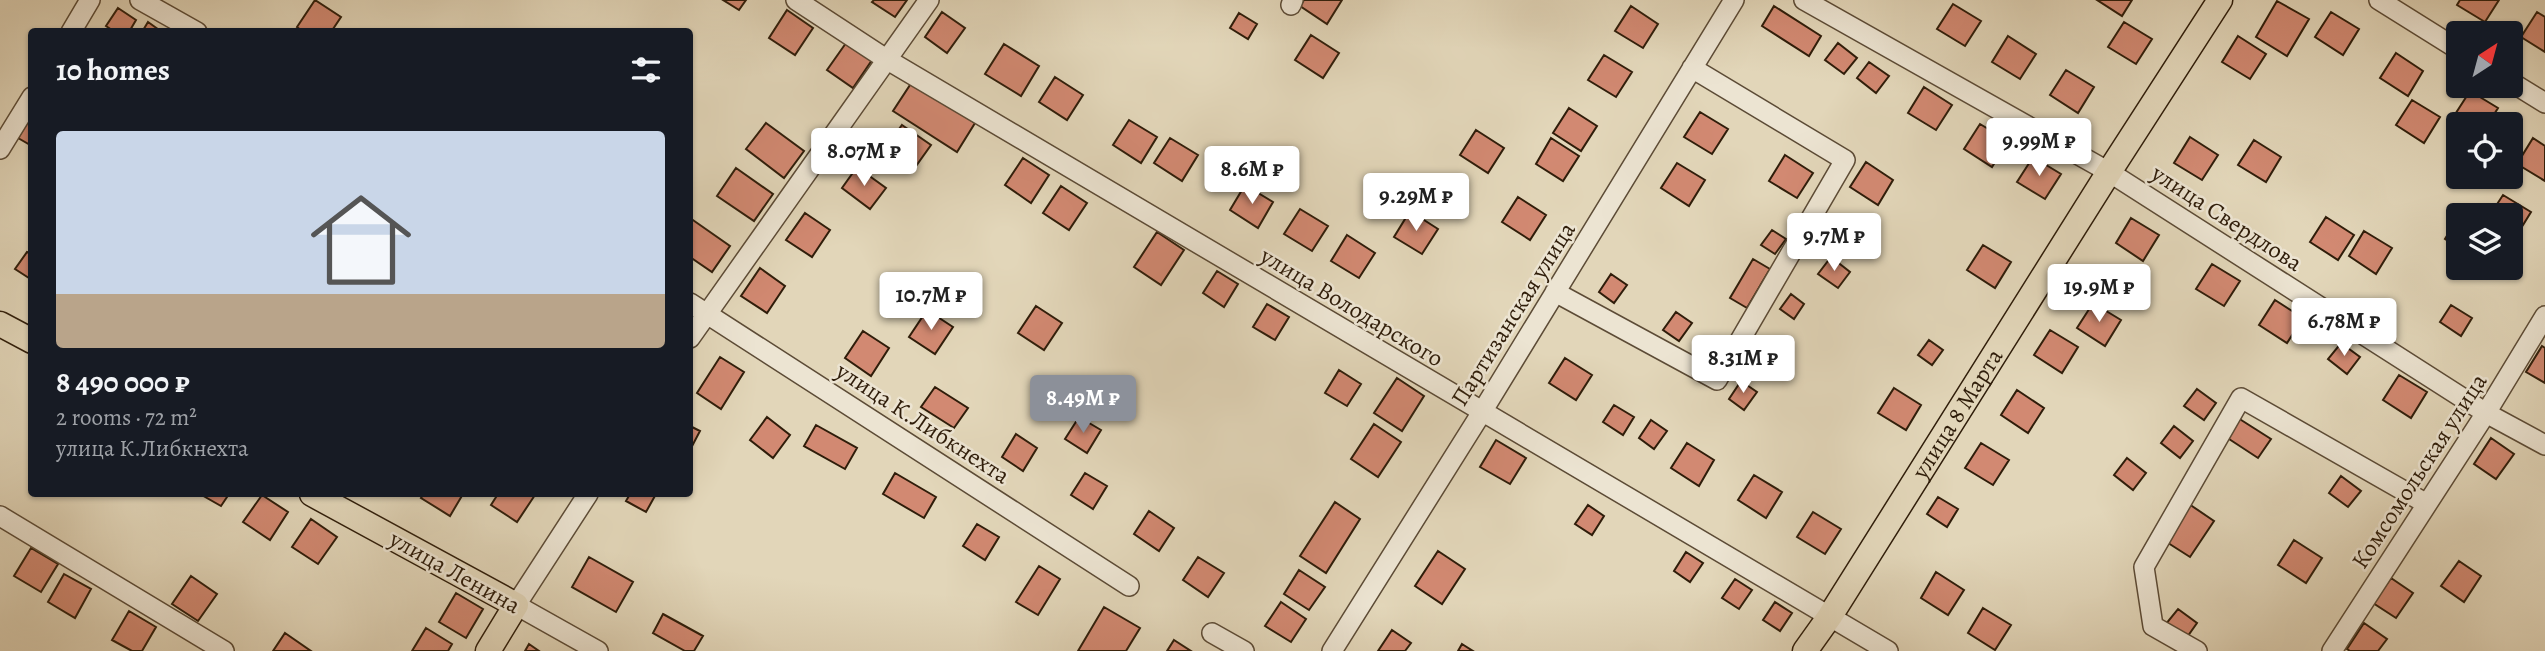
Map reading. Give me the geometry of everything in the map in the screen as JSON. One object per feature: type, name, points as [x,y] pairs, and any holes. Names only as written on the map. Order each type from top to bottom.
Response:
[{"type":"main road","name":"улица 8 Марта","points":[[1805,651],[1830,616],[2109,172],[2221,0]]},
{"type":"main road","points":[[0,324],[28,339]]},
{"type":"main road","name":"улица Ленина","points":[[318,497],[516,605]]},
{"type":"main road","points":[[488,651],[516,605]]},
{"type":"street","points":[[73,28],[90,0]]},
{"type":"street","points":[[140,0],[190,28]]},
{"type":"street","name":"улица Володарского","points":[[796,0],[886,58],[1888,651]]},
{"type":"street","points":[[693,326],[698,307],[929,0]]},
{"type":"street","name":"Партизанская улица","points":[[1332,651],[1734,0]]},
{"type":"street","name":"улица Свердлова","points":[[1804,0],[2109,172],[2486,413],[2545,444]]},
{"type":"street","points":[[2379,0],[2446,42]]},
{"type":"street","points":[[1555,292],[1717,380],[1845,160],[1692,68]]},
{"type":"street","points":[[2524,90],[2545,103]]},
{"type":"street","points":[[0,149],[28,104]]},
{"type":"street","name":"улица К.Либкнехта","points":[[698,307],[1129,586]]},
{"type":"street","name":"Комсомольская улица","points":[[2332,651],[2486,413],[2545,316]]},
{"type":"street","points":[[2197,651],[2153,626],[2144,566],[2241,398],[2427,504]]},
{"type":"street","points":[[516,605],[587,497]]},
{"type":"street","points":[[0,516],[224,651]]},
{"type":"street","name":"улица Ленина","points":[[516,605],[598,651]]},
{"type":"street","points":[[1212,633],[1244,651]]},
{"type":"building","points":[[315,0],[341,17],[334,28],[297,27]]},
{"type":"building","points":[[723,0],[746,0],[739,10]]},
{"type":"building","points":[[907,0],[895,17],[872,2]]},
{"type":"building","points":[[1304,0],[1342,0],[1327,24],[1300,6]]},
{"type":"building","points":[[2097,0],[2132,0],[2122,16]]},
{"type":"building","points":[[2460,0],[2499,0],[2486,21],[2457,5]]},
{"type":"building","points":[[2277,1],[2309,19],[2287,56],[2256,37]]},
{"type":"building","points":[[1953,4],[1981,21],[1965,46],[1937,29]]},
{"type":"building","points":[[1631,6],[1658,24],[1643,48],[1615,31]]},
{"type":"building","points":[[1774,6],[1821,36],[1809,56],[1762,26]]},
{"type":"building","points":[[118,8],[136,20],[131,28],[106,26]]},
{"type":"building","points":[[787,10],[813,28],[795,55],[769,38]]},
{"type":"building","points":[[942,12],[965,28],[947,53],[925,37]]},
{"type":"building","points":[[2331,12],[2359,29],[2343,55],[2315,37]]},
{"type":"building","points":[[2537,12],[2545,17],[2545,52],[2524,39],[2524,32]]},
{"type":"building","points":[[1239,13],[1257,24],[1248,39],[1230,28]]},
{"type":"building","points":[[148,22],[156,28],[144,28]]},
{"type":"building","points":[[2124,22],[2152,39],[2136,64],[2108,47]]},
{"type":"building","points":[[1311,35],[1339,53],[1323,78],[1295,60]]},
{"type":"building","points":[[2008,36],[2036,54],[2020,79],[1992,62]]},
{"type":"building","points":[[2238,36],[2266,54],[2250,79],[2222,62]]},
{"type":"building","points":[[846,43],[872,60],[853,88],[827,70]]},
{"type":"building","points":[[1838,43],[1857,58],[1844,74],[1825,60]]},
{"type":"building","points":[[1004,44],[1039,66],[1021,96],[985,74]]},
{"type":"building","points":[[2396,53],[2423,71],[2408,96],[2380,78]]},
{"type":"building","points":[[1604,55],[1632,72],[1616,97],[1588,80]]},
{"type":"building","points":[[1869,62],[1889,76],[1876,93],[1857,78]]},
{"type":"building","points":[[2066,70],[2094,87],[2078,113],[2050,95]]},
{"type":"building","points":[[1055,77],[1083,95],[1067,120],[1039,102]]},
{"type":"building","points":[[912,82],[975,123],[957,152],[893,111]]},
{"type":"building","points":[[1924,87],[1952,105],[1936,130],[1908,113]]},
{"type":"building","points":[[2466,98],[2482,98],[2498,108],[2496,112],[2457,112]]},
{"type":"building","points":[[2412,100],[2440,117],[2424,143],[2396,125]]},
{"type":"building","points":[[1569,108],[1597,126],[1581,151],[1553,133]]},
{"type":"building","points":[[1700,112],[1728,129],[1712,154],[1684,137]]},
{"type":"building","points":[[1129,120],[1157,137],[1141,163],[1113,145]]},
{"type":"building","points":[[28,122],[28,144],[18,138]]},
{"type":"building","points":[[766,123],[804,151],[784,178],[746,149]]},
{"type":"building","points":[[1980,124],[2008,141],[1992,167],[1964,149]]},
{"type":"building","points":[[902,125],[931,145],[916,166],[887,146]]},
{"type":"building","points":[[1476,130],[1504,148],[1488,173],[1460,155]]},
{"type":"building","points":[[2190,137],[2218,155],[2202,180],[2174,163]]},
{"type":"building","points":[[1170,138],[1198,155],[1182,181],[1154,163]]},
{"type":"building","points":[[1551,138],[1579,156],[1563,181],[1536,164]]},
{"type":"building","points":[[2533,138],[2545,146],[2545,181],[2523,168],[2523,154]]},
{"type":"building","points":[[2254,140],[2281,157],[2266,182],[2238,165]]},
{"type":"building","points":[[1785,155],[1813,173],[1797,198],[1769,181]]},
{"type":"building","points":[[2033,157],[2061,174],[2045,199],[2017,182]]},
{"type":"building","points":[[1023,158],[1049,175],[1031,203],[1005,185]]},
{"type":"building","points":[[1866,162],[1893,180],[1878,205],[1850,187]]},
{"type":"building","points":[[1677,163],[1705,180],[1689,206],[1661,188]]},
{"type":"building","points":[[857,167],[886,188],[870,209],[842,188]]},
{"type":"building","points":[[736,168],[773,194],[754,221],[717,196]]},
{"type":"building","points":[[1245,185],[1273,202],[1258,228],[1230,210]]},
{"type":"building","points":[[1061,186],[1087,203],[1069,230],[1043,213]]},
{"type":"building","points":[[2503,195],[2516,203],[2498,203]]},
{"type":"building","points":[[1518,197],[1546,215],[1530,240],[1502,222]]},
{"type":"building","points":[[2523,207],[2531,212],[2523,225]]},
{"type":"building","points":[[1300,209],[1328,226],[1312,251],[1284,234]]},
{"type":"building","points":[[1410,211],[1438,229],[1422,254],[1394,237]]},
{"type":"building","points":[[805,213],[830,230],[812,257],[786,240]]},
{"type":"building","points":[[2326,217],[2354,235],[2338,260],[2310,242]]},
{"type":"building","points":[[2131,218],[2159,235],[2143,261],[2116,243]]},
{"type":"building","points":[[1836,219],[1850,229],[1839,244],[1826,234]]},
{"type":"building","points":[[693,220],[730,246],[712,272],[693,259]]},
{"type":"building","points":[[1772,230],[1786,239],[1775,254],[1761,245]]},
{"type":"building","points":[[2364,231],[2392,248],[2376,274],[2349,256]]},
{"type":"building","points":[[1157,232],[1184,250],[1161,285],[1134,267]]},
{"type":"building","points":[[1347,235],[1375,253],[1359,278],[1331,261]]},
{"type":"building","points":[[1983,245],[2011,262],[1995,288],[1967,270]]},
{"type":"building","points":[[27,252],[28,252],[28,277],[15,269]]},
{"type":"building","points":[[1831,257],[1850,272],[1838,288],[1818,274]]},
{"type":"building","points":[[1753,259],[1770,269],[1747,308],[1730,298]]},
{"type":"building","points":[[2212,264],[2240,281],[2224,306],[2196,289]]},
{"type":"building","points":[[760,268],[785,286],[767,313],[741,296]]},
{"type":"building","points":[[1217,271],[1238,284],[1224,307],[1203,293]]},
{"type":"building","points":[[1611,274],[1627,285],[1614,303],[1599,292]]},
{"type":"building","points":[[1791,294],[1804,304],[1794,319],[1780,309]]},
{"type":"building","points":[[2275,300],[2303,318],[2287,343],[2259,325]]},
{"type":"building","points":[[2093,303],[2121,320],[2105,346],[2077,328]]},
{"type":"building","points":[[1267,304],[1289,317],[1275,340],[1253,327]]},
{"type":"building","points":[[2451,305],[2472,318],[2461,336],[2440,322]]},
{"type":"building","points":[[1036,306],[1062,323],[1044,350],[1018,333]]},
{"type":"building","points":[[927,310],[953,327],[935,354],[909,337]]},
{"type":"building","points":[[1676,312],[1692,323],[1679,341],[1663,330]]},
{"type":"building","points":[[2050,330],[2078,347],[2062,373],[2034,355]]},
{"type":"building","points":[[863,331],[889,348],[871,376],[845,358]]},
{"type":"building","points":[[1929,340],[1943,350],[1932,365],[1918,355]]},
{"type":"building","points":[[2341,343],[2360,357],[2347,374],[2328,359]]},
{"type":"building","points":[[2542,346],[2545,348],[2545,383],[2526,372]]},
{"type":"building","points":[[720,357],[744,372],[721,409],[697,393]]},
{"type":"building","points":[[1565,358],[1592,375],[1576,400],[1549,383]]},
{"type":"building","points":[[1339,370],[1361,384],[1347,406],[1325,393]]},
{"type":"building","points":[[2399,375],[2427,392],[2411,418],[2383,400]]},
{"type":"building","points":[[1397,378],[1424,396],[1402,431],[1374,413]]},
{"type":"building","points":[[1741,381],[1757,392],[1744,410],[1729,399]]},
{"type":"building","points":[[935,387],[968,408],[954,428],[921,407]]},
{"type":"building","points":[[1894,388],[1921,405],[1906,430],[1878,413]]},
{"type":"building","points":[[2197,389],[2216,403],[2204,420],[2184,406]]},
{"type":"building","points":[[2017,390],[2044,408],[2028,433],[2001,415]]},
{"type":"building","points":[[1614,405],[1634,417],[1623,435],[1603,422]]},
{"type":"building","points":[[767,417],[790,435],[773,458],[750,440]]},
{"type":"building","points":[[1079,417],[1101,430],[1087,453],[1065,439]]},
{"type":"building","points":[[2238,418],[2271,439],[2258,458],[2226,437]]},
{"type":"building","points":[[1651,420],[1667,431],[1654,449],[1639,438]]},
{"type":"building","points":[[1374,424],[1401,442],[1378,477],[1351,459]]},
{"type":"building","points":[[816,425],[857,448],[845,469],[804,446]]},
{"type":"building","points":[[2174,426],[2193,441],[2180,458],[2161,443]]},
{"type":"building","points":[[693,428],[700,431],[693,444]]},
{"type":"building","points":[[1016,434],[1037,448],[1023,471],[1002,457]]},
{"type":"building","points":[[2491,438],[2514,454],[2496,479],[2474,464]]},
{"type":"building","points":[[1496,440],[1526,458],[1510,484],[1480,467]]},
{"type":"building","points":[[1687,443],[1714,460],[1699,486],[1671,468]]},
{"type":"building","points":[[1981,443],[2009,460],[1993,485],[1965,468]]},
{"type":"building","points":[[2127,458],[2146,473],[2133,490],[2114,475]]},
{"type":"building","points":[[895,473],[936,497],[924,518],[883,494]]},
{"type":"building","points":[[1085,473],[1107,486],[1093,509],[1071,495]]},
{"type":"building","points":[[1754,475],[1782,492],[1766,518],[1738,500]]},
{"type":"building","points":[[2341,476],[2361,491],[2348,507],[2329,493]]},
{"type":"building","points":[[205,497],[227,497],[221,506]]},
{"type":"building","points":[[261,497],[265,497],[288,512],[270,540],[243,522]]},
{"type":"building","points":[[422,497],[461,497],[450,516]]},
{"type":"building","points":[[496,497],[534,497],[517,522],[491,505]]},
{"type":"building","points":[[628,497],[654,497],[646,512],[626,501]]},
{"type":"building","points":[[1938,497],[1958,509],[1947,527],[1927,514]]},
{"type":"building","points":[[1335,502],[1360,519],[1326,573],[1300,556]]},
{"type":"building","points":[[2189,504],[2214,521],[2190,557],[2165,541]]},
{"type":"building","points":[[1588,505],[1604,516],[1592,535],[1575,524]]},
{"type":"building","points":[[1149,511],[1174,528],[1159,551],[1134,534]]},
{"type":"building","points":[[1813,512],[1841,529],[1825,554],[1797,537]]},
{"type":"building","points":[[311,519],[337,537],[318,564],[292,547]]},
{"type":"building","points":[[977,524],[999,537],[985,560],[963,546]]},
{"type":"building","points":[[2294,540],[2322,558],[2306,583],[2278,565]]},
{"type":"building","points":[[31,548],[58,564],[41,592],[14,576]]},
{"type":"building","points":[[1438,551],[1465,569],[1442,604],[1415,586]]},
{"type":"building","points":[[1686,552],[1703,563],[1690,582],[1674,571]]},
{"type":"building","points":[[589,557],[633,582],[616,612],[572,587]]},
{"type":"building","points":[[1198,557],[1224,573],[1208,597],[1183,580]]},
{"type":"building","points":[[2459,561],[2481,576],[2464,602],[2441,586]]},
{"type":"building","points":[[1039,566],[1060,579],[1038,615],[1016,602]]},
{"type":"building","points":[[1299,570],[1325,587],[1309,610],[1284,594]]},
{"type":"building","points":[[1936,572],[1964,590],[1948,615],[1921,598]]},
{"type":"building","points":[[64,574],[91,589],[75,618],[48,602]]},
{"type":"building","points":[[191,576],[217,594],[198,621],[172,604]]},
{"type":"building","points":[[2391,578],[2413,593],[2396,618],[2373,603]]},
{"type":"building","points":[[1735,579],[1752,590],[1739,609],[1722,598]]},
{"type":"building","points":[[456,593],[483,609],[466,638],[439,622]]},
{"type":"building","points":[[1281,602],[1306,619],[1291,642],[1265,626]]},
{"type":"building","points":[[1775,602],[1792,613],[1780,631],[1763,620]]},
{"type":"building","points":[[1104,607],[1140,628],[1126,651],[1078,651]]},
{"type":"building","points":[[1983,608],[2011,625],[1995,650],[1968,633]]},
{"type":"building","points":[[2178,609],[2197,623],[2185,640],[2165,625]]},
{"type":"building","points":[[129,611],[156,627],[142,651],[132,651],[112,640]]},
{"type":"building","points":[[663,614],[703,636],[694,651],[685,651],[653,633]]},
{"type":"building","points":[[2364,623],[2387,639],[2378,651],[2350,651],[2347,649]]},
{"type":"building","points":[[426,628],[452,644],[448,651],[412,651]]},
{"type":"building","points":[[1392,630],[1411,643],[1405,651],[1378,651]]},
{"type":"building","points":[[285,633],[311,651],[273,651]]},
{"type":"building","points":[[1174,640],[1191,651],[1167,651]]},
{"type":"building","points":[[529,644],[539,651],[525,651]]},
{"type":"building","points":[[1462,644],[1473,651],[1458,651]]}]
